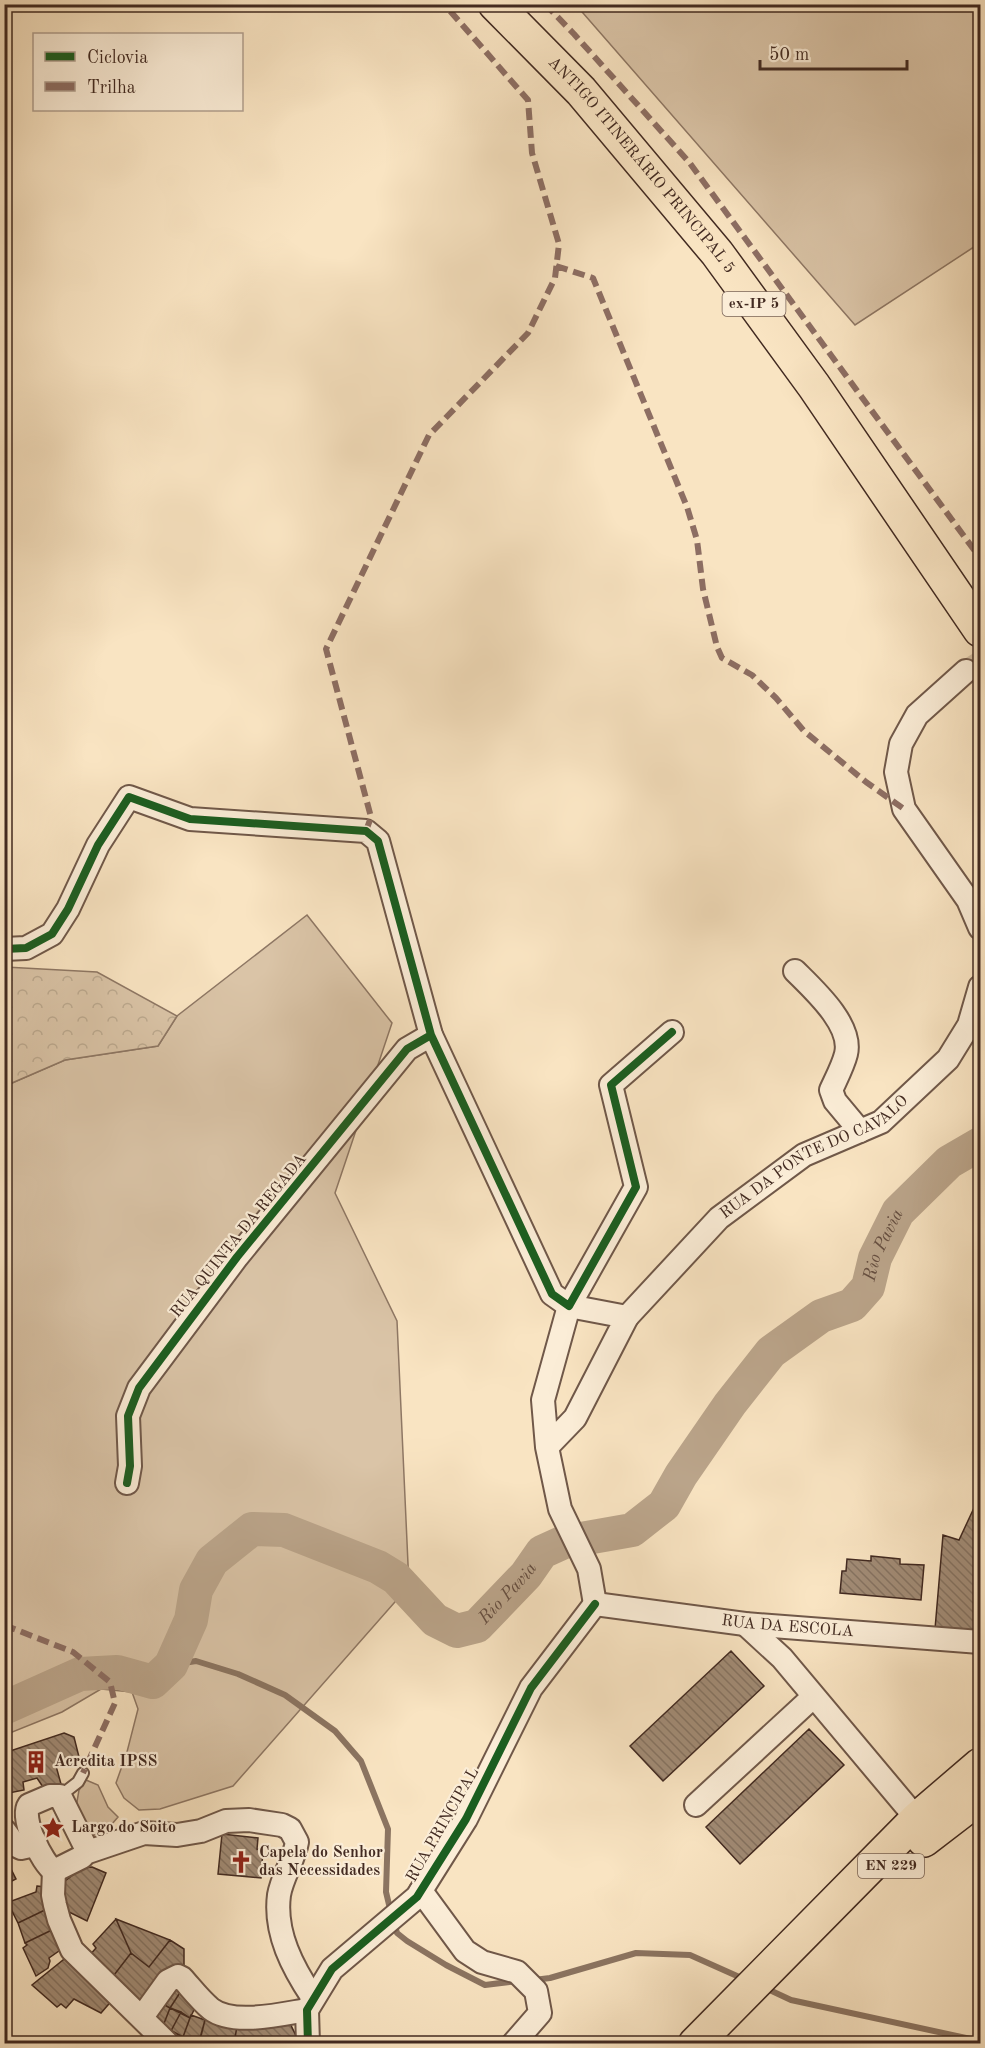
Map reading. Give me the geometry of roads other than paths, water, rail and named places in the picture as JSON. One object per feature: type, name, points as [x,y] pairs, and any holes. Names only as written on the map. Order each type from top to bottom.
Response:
[{"type":"main road","name":"ANTIGO ITINERÁRIO PRINCIPAL 5","points":[[495,4],[580,91],[717,254],[814,386],[981,630]]},
{"type":"main road","name":"EN 229","points":[[695,2043],[802,1936],[950,1805],[981,1765]]},
{"type":"main road","name":"EN 229","points":[[875,1869],[917,1819],[950,1805],[981,1797]]},
{"type":"street","points":[[966,670],[917,715],[901,744],[896,772],[904,809],[968,900],[981,928]]},
{"type":"street","points":[[4,949],[26,948],[52,934],[68,909],[98,844],[129,796],[190,819],[366,831],[378,841],[431,1035],[552,1294],[569,1306],[627,1317]]},
{"type":"street","points":[[795,971],[829,1006],[846,1036],[846,1053],[831,1090],[835,1101],[860,1131]]},
{"type":"street","name":"RUA DA PONTE DO CAVALO","points":[[547,1447],[575,1418],[627,1317],[719,1218],[804,1155],[881,1122],[948,1059],[969,1025],[981,987]]},
{"type":"street","points":[[595,1604],[589,1569],[560,1509],[547,1447],[543,1400],[569,1306],[636,1187],[611,1085],[672,1032]]},
{"type":"street","name":"RUA QUINTA DA REGADA","points":[[127,1483],[130,1466],[128,1416],[139,1388],[237,1257],[407,1049],[431,1035]]},
{"type":"street","name":"RUA DA ESCOLA","points":[[595,1604],[745,1624],[981,1642]]},
{"type":"street","name":"RUA PRINCIPAL","points":[[310,2004],[332,1969],[417,1897],[466,1819],[531,1688],[595,1604]]},
{"type":"street","points":[[745,1624],[782,1658],[917,1819]]},
{"type":"street","points":[[696,1805],[813,1697]]},
{"type":"street","points":[[890,1785],[914,1800],[922,1802],[932,1800],[950,1805]]},
{"type":"street","points":[[875,1869],[895,1825],[896,1812],[890,1785]]},
{"type":"street","points":[[54,1871],[47,1865],[34,1840],[26,1814],[29,1804],[50,1796],[60,1796],[85,1846],[85,1853]]},
{"type":"street","points":[[54,1871],[82,1857],[85,1853],[144,1833],[177,1835],[201,1832],[226,1821],[249,1820],[290,1829],[297,1842],[279,1893],[279,1925],[310,2004],[308,2043]]},
{"type":"street","points":[[4,1830],[15,1845],[21,1848],[30,1846],[34,1840]]},
{"type":"street","points":[[54,1871],[55,1905],[72,1950],[168,2043]]},
{"type":"street","points":[[421,1891],[465,1952],[482,1962],[517,1972],[536,1991],[540,2013],[513,2043]]},
{"type":"street","points":[[142,2017],[168,1981],[178,1976],[213,2011],[235,2017],[269,2016],[310,2004]]},
{"type":"lane","points":[[60,1796],[78,1782],[83,1773]]},
{"type":"waterway","name":"Rio Pavia","points":[[4,1708],[80,1674],[117,1672],[153,1682],[171,1665],[191,1620],[196,1590],[212,1561],[252,1529],[284,1530],[378,1567],[396,1578],[435,1620],[457,1631],[477,1626],[526,1575],[542,1552],[564,1542],[632,1530],[664,1505],[681,1475],[730,1404],[771,1352],[821,1316],[852,1305],[868,1287],[875,1258],[898,1212],[949,1162],[980,1144]]},
{"type":"waterway","points":[[171,1665],[196,1661],[238,1674],[285,1695],[335,1731],[361,1761],[388,1829],[386,1892],[391,1913]]},
{"type":"waterway","points":[[394,1922],[397,1933],[407,1941],[485,1985],[517,1981]]},
{"type":"waterway","points":[[534,1980],[550,1978],[636,1953],[690,1955],[746,1980]]},
{"type":"waterway","points":[[763,1987],[791,2000],[980,2041]]},
{"type":"tunnel","points":[[966,671],[980,662]]},
{"type":"place","name":"Acredita IPSS","points":[[36,1762]]},
{"type":"place","name":"Largo do Soito","points":[[53,1828]]},
{"type":"place","name":"Capela do Senhor das Necessidades","points":[[241,1862]]}]
